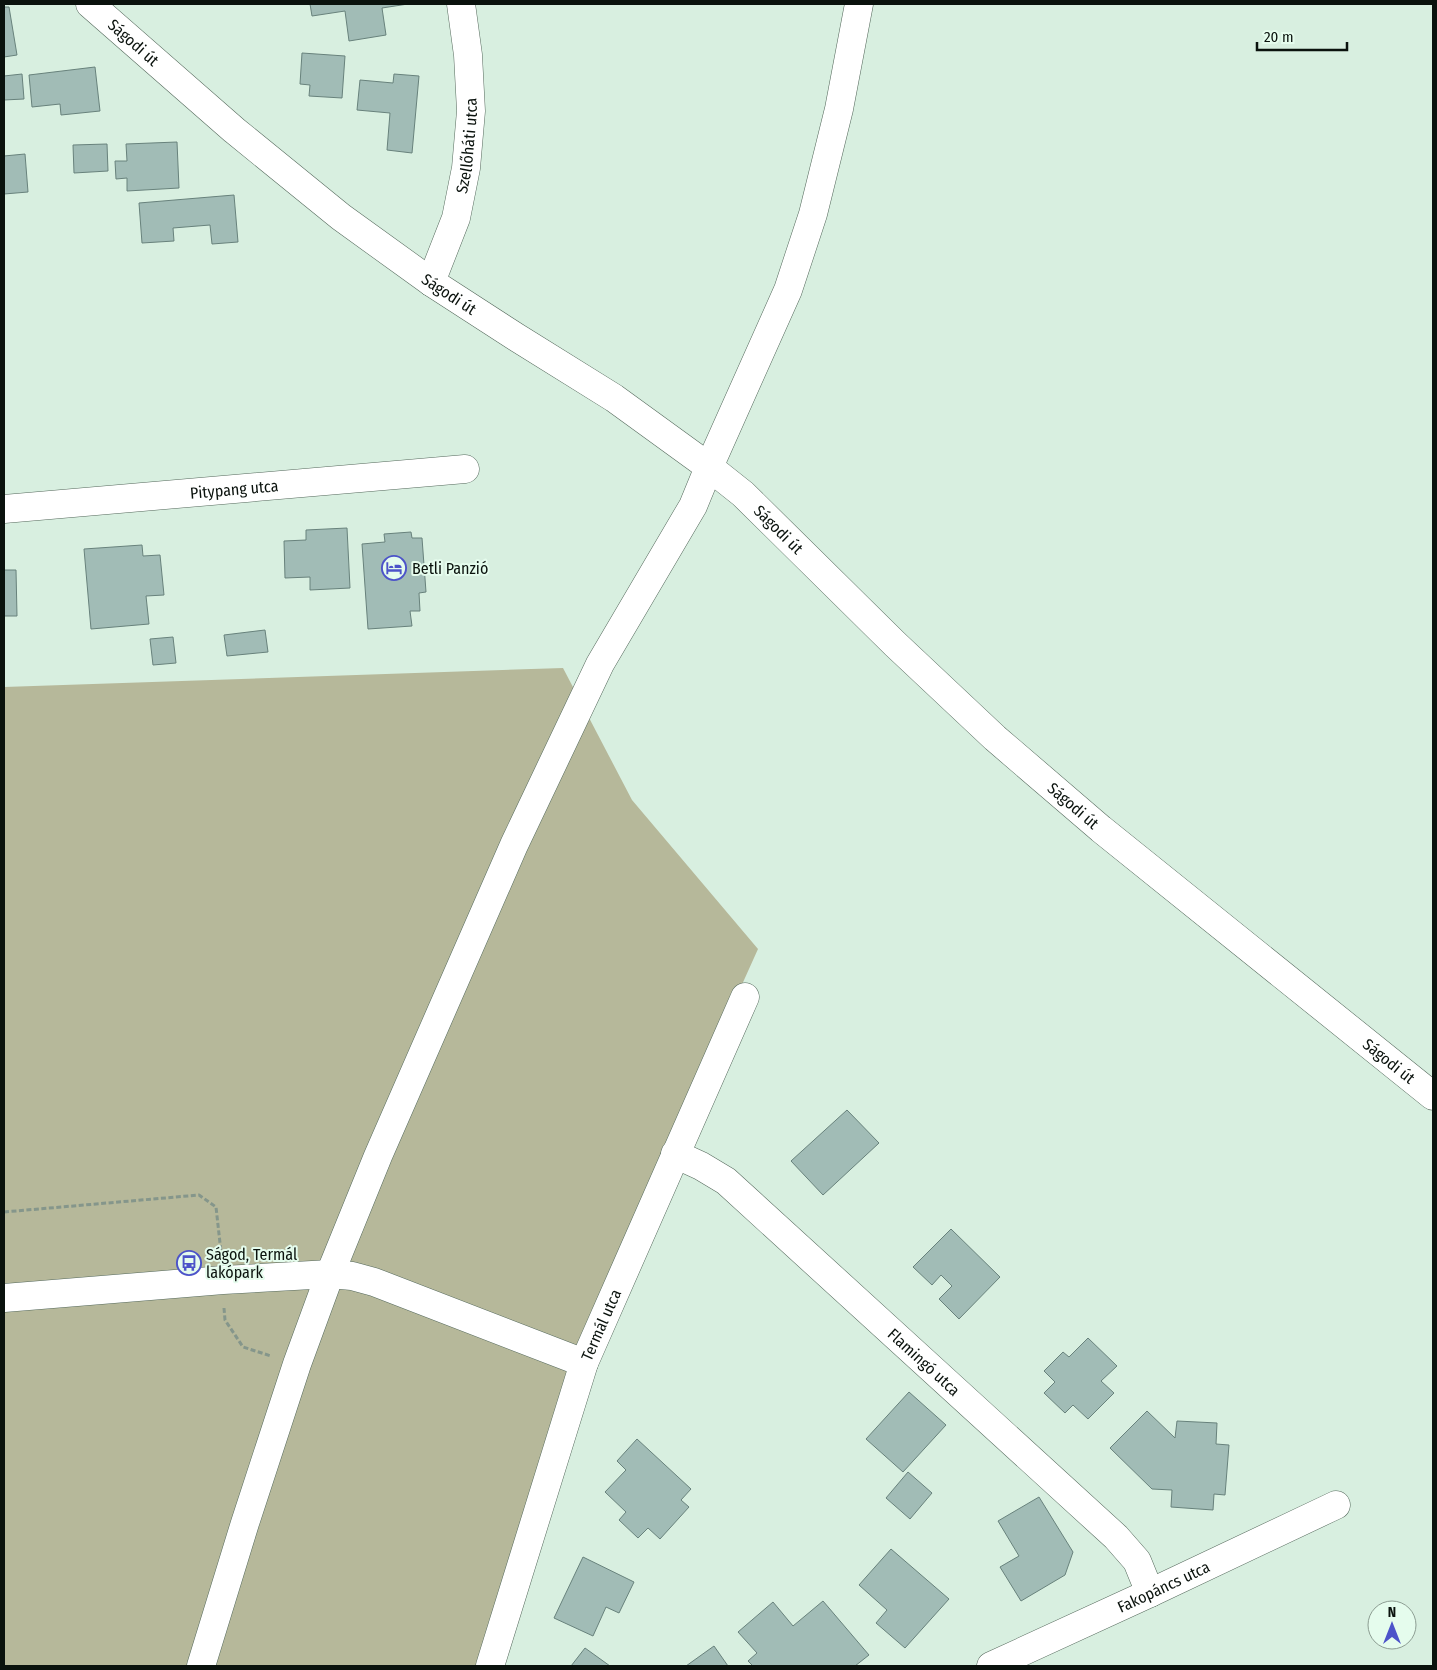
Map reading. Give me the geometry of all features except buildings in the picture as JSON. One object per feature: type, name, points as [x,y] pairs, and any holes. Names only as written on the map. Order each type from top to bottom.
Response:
[{"type":"street","name":"Ságodi út","points":[[90,4],[234,130],[341,217],[431,282],[614,398],[709,466],[750,501],[895,644],[995,738],[1101,829],[1433,1096]]},
{"type":"street","name":"Szellőháti utca","points":[[431,282],[456,218],[466,168],[472,111],[468,55],[461,4]]},
{"type":"street","points":[[200,1666],[297,1364],[330,1274],[378,1156],[514,845],[600,664],[693,506],[788,290],[813,214],[839,109],[859,4]]},
{"type":"street","name":"Pitypang utca","points":[[4,509],[465,469]]},
{"type":"street","name":"Termál utca","points":[[490,1666],[584,1363],[745,997]]},
{"type":"street","name":"Flamingó utca","points":[[675,1154],[701,1166],[726,1181],[1116,1537],[1136,1561],[1150,1593]]},
{"type":"street","points":[[4,1298],[223,1280],[330,1274],[352,1276],[374,1282],[584,1363]]},
{"type":"street","name":"Fakopáncs utca","points":[[991,1666],[1336,1505]]},
{"type":"path","points":[[4,1212],[199,1195],[216,1207],[225,1320],[243,1347],[278,1358]]},
{"type":"green space","points":[[563,668],[632,800],[758,949],[581,1342],[486,1666],[4,1666],[4,687]]},
{"type":"place","name":"Betli Panzió","points":[[394,568]]},
{"type":"place","name":"Ságod, Termál lakópark","points":[[189,1263]]}]
